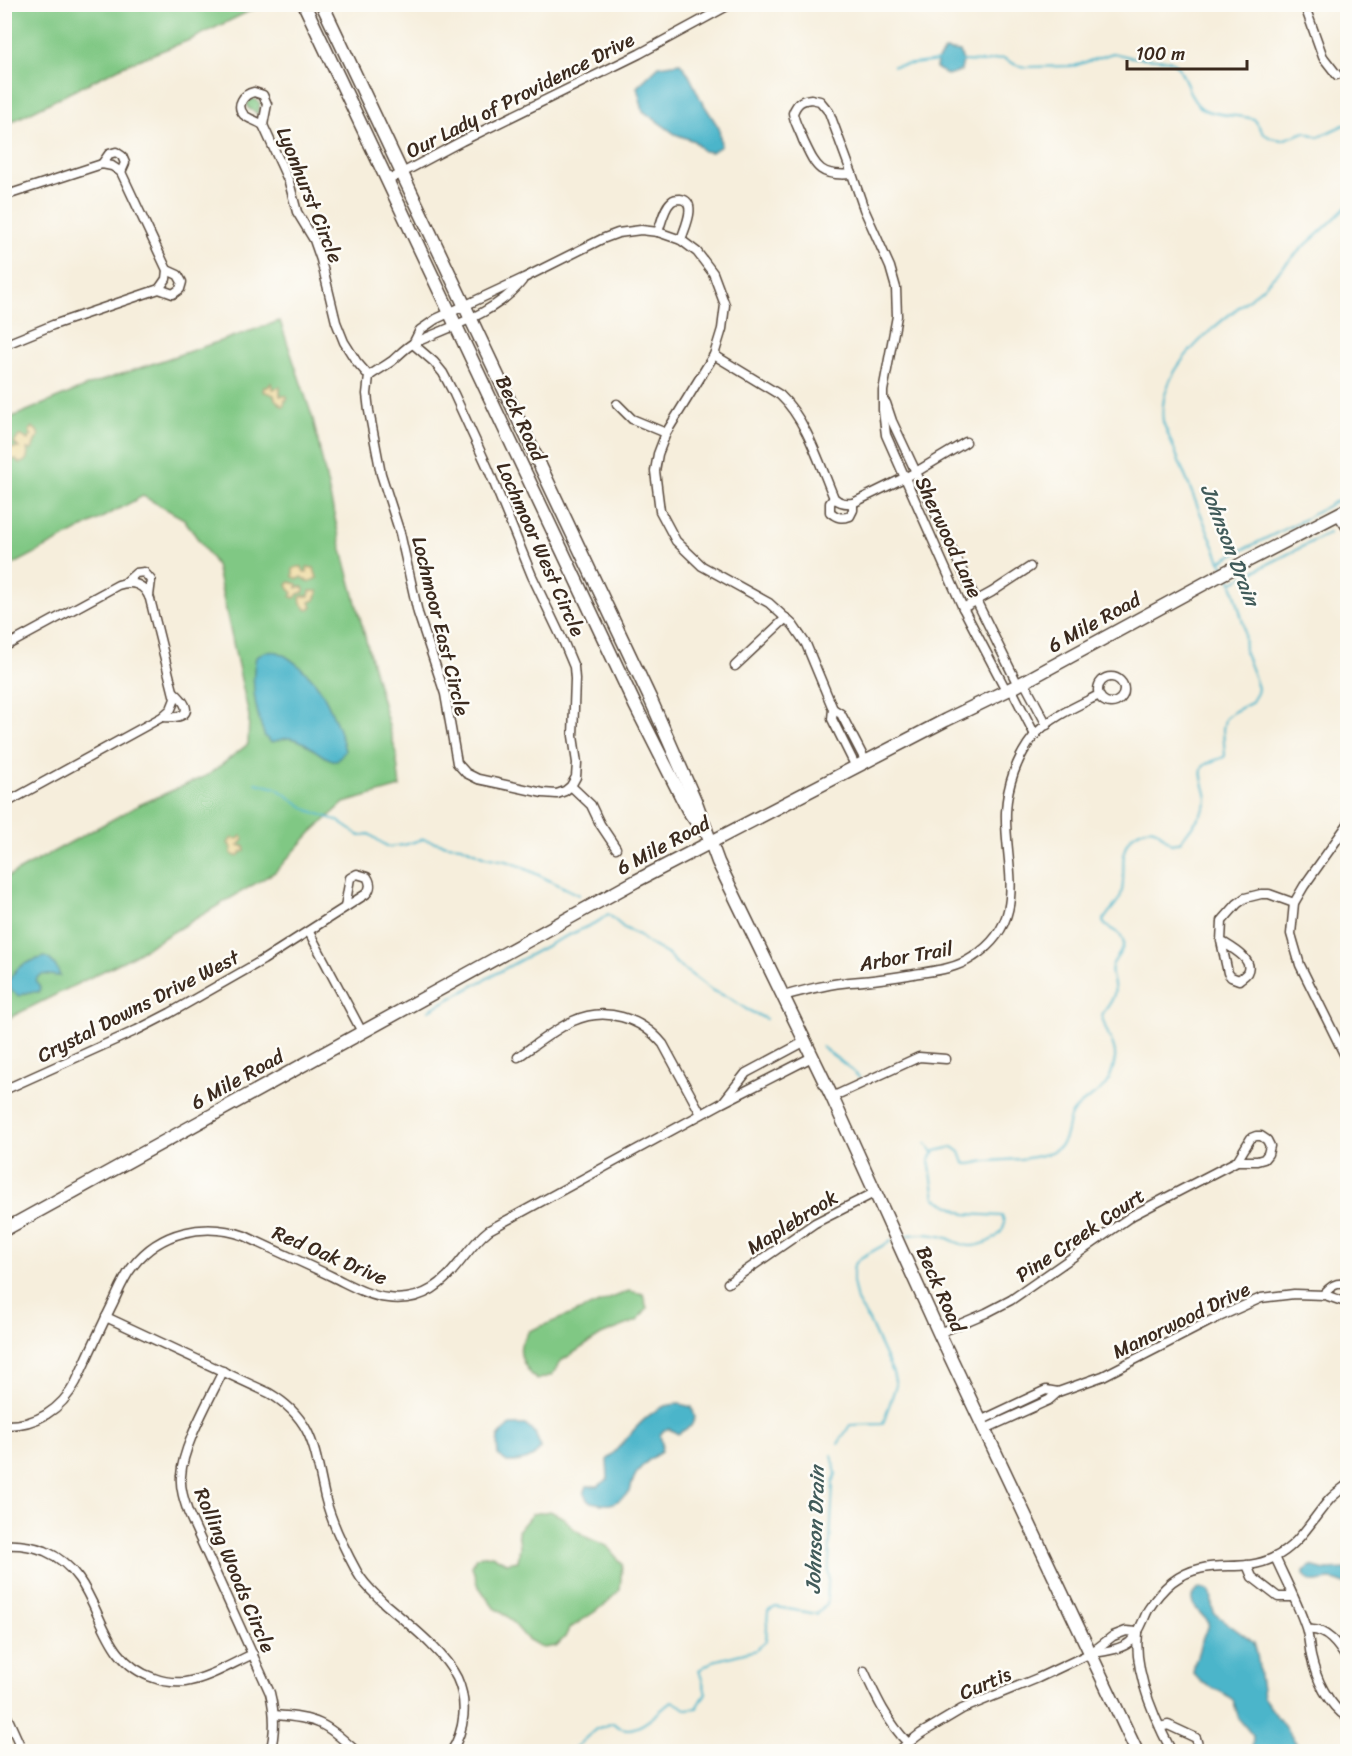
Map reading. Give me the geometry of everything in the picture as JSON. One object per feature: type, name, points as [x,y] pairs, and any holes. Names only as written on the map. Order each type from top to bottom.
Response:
[{"type":"main road","name":"Beck Road","points":[[304,4],[635,705],[688,810],[710,843]]},
{"type":"main road","name":"Beck Road","points":[[322,4],[650,698],[697,805],[710,843],[832,1097],[939,1333],[1137,1752]]},
{"type":"main road","name":"6 Mile Road","points":[[4,1230],[636,881],[1015,686],[1227,571],[1342,512]]},
{"type":"street","name":"Our Lady of Providence Drive","points":[[387,181],[462,141],[639,54],[731,4]]},
{"type":"street","points":[[1304,4],[1323,57],[1337,75]]},
{"type":"street","name":"Sherwood Lane","points":[[852,174],[825,173],[815,165],[793,116],[796,105],[802,100],[820,101],[829,112],[852,174],[864,209],[890,267],[896,288],[897,316],[883,391],[886,435],[963,608],[1015,686]]},
{"type":"street","name":"Lyonhurst Circle","points":[[263,125],[289,182],[297,212],[314,240],[336,322],[344,342],[369,376]]},
{"type":"street","points":[[102,164],[109,154],[116,152],[122,156],[125,163],[121,172]]},
{"type":"street","points":[[4,196],[102,164],[112,166],[121,172],[167,270],[166,279],[159,289],[45,328],[4,345]]},
{"type":"street","points":[[658,232],[669,202],[675,199],[683,200],[690,209],[681,240]]},
{"type":"street","points":[[369,376],[412,344],[420,330],[436,319],[602,239],[618,233],[641,230],[658,232],[681,240],[697,252],[713,273],[725,304],[722,329],[714,355],[666,434],[658,454],[655,471],[660,511],[676,541],[702,566],[769,603],[793,625],[806,644],[833,709],[832,718],[861,765]]},
{"type":"street","points":[[159,289],[172,294],[180,289],[182,282],[178,275],[167,270]]},
{"type":"street","points":[[412,344],[426,340],[506,298],[524,278]]},
{"type":"street","name":"Lochmoor West Circle","points":[[412,344],[434,362],[443,373],[454,394],[574,668],[573,736],[577,763],[576,777],[571,786]]},
{"type":"street","points":[[714,355],[780,395],[789,403],[801,423],[834,498],[839,502],[853,503],[916,472],[966,442]]},
{"type":"street","name":"Lochmoor East Circle","points":[[369,376],[367,394],[369,411],[381,474],[400,533],[418,613],[445,694],[457,763],[466,773],[478,779],[543,793],[557,794],[571,786]]},
{"type":"street","name":"Sherwood Lane","points":[[883,391],[892,421],[1015,686]]},
{"type":"street","points":[[617,404],[632,419],[666,434]]},
{"type":"street","points":[[834,498],[830,503],[830,512],[836,517],[850,516],[853,503]]},
{"type":"street","points":[[1342,512],[1347,530]]},
{"type":"street","points":[[963,608],[1030,567]]},
{"type":"street","points":[[4,647],[126,582],[136,573],[144,573],[151,580],[149,596]]},
{"type":"street","points":[[4,804],[162,717],[173,707],[174,692],[149,596],[144,588],[126,582]]},
{"type":"street","points":[[735,666],[786,618]]},
{"type":"street","points":[[1015,686],[1047,725]]},
{"type":"street","points":[[1015,686],[1035,735]]},
{"type":"street","points":[[162,717],[176,717],[185,711],[184,701],[174,692]]},
{"type":"street","name":"Arbor Trail","points":[[783,996],[815,987],[953,967],[973,957],[992,941],[1005,920],[1011,896],[1012,879],[1006,824],[1007,799],[1016,767],[1035,735],[1059,716],[1099,695]]},
{"type":"street","points":[[571,786],[591,805],[616,848]]},
{"type":"street","points":[[1347,824],[1294,903],[1292,934],[1300,965],[1347,1062]]},
{"type":"street","points":[[1221,941],[1222,921],[1245,898],[1269,894],[1294,903]]},
{"type":"street","name":"Crystal Downs Drive West","points":[[4,1090],[162,1017],[309,932],[345,907]]},
{"type":"street","points":[[309,932],[362,1032]]},
{"type":"street","points":[[518,1057],[571,1021],[597,1014],[621,1017],[642,1025],[663,1044],[701,1114]]},
{"type":"street","name":"Red Oak Drive","points":[[722,1103],[747,1073],[804,1042]]},
{"type":"street","name":"Red Oak Drive","points":[[4,1425],[18,1425],[40,1419],[60,1405],[76,1382],[127,1275],[143,1254],[172,1236],[204,1229],[224,1230],[245,1236],[374,1295],[397,1299],[419,1295],[444,1280],[472,1244],[489,1230],[701,1114],[812,1057]]},
{"type":"street","points":[[832,1097],[919,1057],[946,1059]]},
{"type":"street","name":"Pine Creek Court","points":[[939,1333],[1011,1300],[1133,1215],[1237,1161]]},
{"type":"street","name":"Maplebrook","points":[[728,1283],[815,1223],[876,1192]]},
{"type":"street","name":"Manorwood Drive","points":[[1323,1295],[1331,1286],[1341,1283],[1347,1285]]},
{"type":"street","name":"Manorwood Drive","points":[[983,1425],[1046,1390],[1058,1392],[1103,1376],[1210,1321],[1261,1298],[1294,1294],[1323,1295],[1347,1303]]},
{"type":"street","points":[[106,1317],[277,1398],[291,1408],[300,1419],[309,1432],[316,1450],[330,1513],[358,1575],[451,1667],[462,1692],[464,1708],[462,1729],[451,1752]]},
{"type":"street","name":"Rolling Woods Circle","points":[[223,1371],[186,1450],[181,1483],[188,1512],[270,1693],[275,1727],[270,1752]]},
{"type":"street","points":[[1173,1752],[1152,1710],[1142,1678],[1137,1642],[1138,1632],[1155,1599],[1174,1581],[1206,1567],[1247,1565],[1275,1557],[1298,1539],[1330,1500],[1347,1484]]},
{"type":"street","points":[[4,1545],[40,1549],[69,1566],[82,1581],[113,1647],[129,1665],[148,1676],[167,1682],[187,1682],[253,1654]]},
{"type":"street","points":[[1275,1557],[1307,1630],[1311,1656],[1322,1686],[1338,1712],[1347,1719]]},
{"type":"street","points":[[1247,1565],[1252,1577],[1278,1597],[1293,1597]]},
{"type":"street","points":[[1307,1630],[1319,1630],[1330,1636],[1347,1661]]},
{"type":"street","name":"Curtis","points":[[897,1752],[938,1723],[963,1709],[1091,1653],[1113,1636],[1126,1631],[1138,1632]]},
{"type":"street","points":[[864,1671],[888,1718],[908,1743]]},
{"type":"street","points":[[4,1710],[23,1752]]},
{"type":"street","points":[[274,1715],[301,1717],[316,1721],[338,1734],[357,1752]]},
{"type":"street","points":[[1160,1726],[1168,1725],[1196,1738],[1200,1752]]},
{"type":"green space","points":[[5,4],[262,5],[192,39],[125,65],[5,125]]},
{"type":"green space","points":[[251,99],[260,103],[258,114],[248,108],[247,104]]},
{"type":"green space","points":[[280,321],[313,419],[342,550],[396,753],[400,787],[344,803],[311,833],[275,872],[129,958],[5,1020],[5,878],[139,805],[208,775],[248,744],[249,716],[216,565],[184,519],[143,496],[5,569],[5,420],[89,385]]},
{"type":"green space","points":[[629,1291],[643,1294],[647,1308],[637,1321],[601,1335],[561,1361],[552,1375],[537,1380],[530,1373],[522,1360],[520,1350],[529,1331]]},
{"type":"green space","points":[[550,1511],[564,1518],[573,1528],[588,1538],[607,1546],[622,1564],[620,1590],[602,1607],[569,1629],[556,1646],[543,1648],[527,1639],[508,1617],[494,1608],[477,1584],[472,1566],[476,1557],[492,1555],[506,1563],[518,1561],[520,1546],[518,1531],[532,1514]]},
{"type":"sand","points":[[271,383],[273,389],[280,387],[280,396],[287,396],[284,406],[275,399],[274,395],[263,391],[264,387],[268,387]]},
{"type":"sand","points":[[32,427],[39,436],[32,450],[27,449],[26,460],[22,463],[16,459],[5,461],[7,448],[19,448],[14,443],[19,436],[28,440],[32,436],[29,431]]},
{"type":"sand","points":[[302,567],[307,573],[307,567],[314,568],[317,578],[309,582],[302,577],[299,579],[293,577],[293,569]]},
{"type":"sand","points":[[290,582],[297,584],[297,588],[301,586],[304,592],[295,598],[291,597],[293,593],[287,585]]},
{"type":"sand","points":[[310,591],[318,593],[315,600],[310,602],[312,607],[307,610],[300,598],[309,596]]},
{"type":"sand","points":[[241,836],[244,840],[238,846],[244,846],[245,851],[235,856],[231,853],[232,848],[228,843],[232,838],[238,839]]},
{"type":"water","points":[[945,50],[960,52],[963,61],[961,71],[947,75],[936,68],[937,61]]},
{"type":"water","points":[[680,63],[719,128],[721,146],[712,152],[703,151],[694,141],[675,134],[643,111],[637,87],[659,66]]},
{"type":"water","points":[[264,652],[278,652],[298,665],[315,682],[333,715],[345,751],[337,761],[325,757],[296,739],[288,738],[271,742],[265,737],[254,687],[256,657]]},
{"type":"water","points":[[44,957],[54,964],[60,976],[41,975],[38,977],[36,980],[40,988],[39,992],[29,992],[19,996],[12,991],[8,982],[15,971],[27,963]]},
{"type":"water","points":[[679,1404],[692,1407],[695,1418],[691,1426],[678,1434],[669,1429],[664,1430],[660,1435],[661,1452],[640,1468],[630,1492],[610,1504],[588,1501],[584,1494],[587,1486],[598,1486],[608,1479],[607,1460],[634,1430],[657,1410]]},
{"type":"water","points":[[511,1425],[525,1425],[535,1433],[541,1448],[530,1458],[507,1462],[498,1455],[498,1437]]},
{"type":"water","points":[[1311,1566],[1325,1570],[1347,1569],[1347,1586],[1332,1580],[1310,1581],[1304,1571]]},
{"type":"water","points":[[1200,1588],[1206,1589],[1211,1594],[1215,1614],[1254,1643],[1263,1697],[1302,1751],[1252,1751],[1253,1736],[1239,1719],[1233,1700],[1201,1682],[1193,1673],[1209,1623],[1192,1601],[1195,1592]]},
{"type":"waterway","points":[[962,61],[985,62],[1003,58],[1025,67],[1074,66],[1113,53],[1130,57],[1169,60],[1180,70],[1193,98],[1203,109],[1214,113],[1254,119],[1264,134],[1271,138],[1282,140],[1305,132],[1318,137],[1348,123]]},
{"type":"waterway","points":[[894,66],[939,61]]},
{"type":"waterway","name":"Johnson Drain","points":[[1226,569],[1220,561],[1163,422],[1164,400],[1170,381],[1181,362],[1195,345],[1262,288],[1348,205]]},
{"type":"waterway","points":[[1220,561],[1305,519],[1348,494]]},
{"type":"waterway","points":[[1233,582],[1329,533]]},
{"type":"waterway","name":"Johnson Drain","points":[[899,1238],[929,1234],[969,1246],[982,1244],[995,1238],[1003,1228],[1002,1216],[965,1214],[935,1198],[929,1160],[935,1151],[953,1147],[960,1152],[964,1163],[970,1164],[1046,1154],[1055,1150],[1064,1141],[1069,1119],[1074,1111],[1100,1091],[1109,1080],[1115,1053],[1102,1015],[1115,990],[1111,973],[1112,966],[1121,952],[1123,940],[1117,932],[1103,922],[1121,895],[1123,859],[1127,843],[1132,836],[1148,828],[1156,830],[1171,844],[1181,841],[1206,805],[1203,767],[1225,756],[1223,729],[1225,719],[1251,703],[1257,693],[1258,688],[1245,653],[1244,626],[1230,576]]},
{"type":"waterway","points":[[256,783],[276,788],[308,810],[338,821],[360,836],[369,834],[388,847],[423,839],[461,846],[485,857],[520,866],[579,895]]},
{"type":"waterway","points":[[429,1010],[552,943],[599,921],[608,914],[624,928],[667,954],[713,991],[766,1019]]},
{"type":"waterway","points":[[822,1047],[859,1077]]},
{"type":"waterway","points":[[926,1144],[934,1153]]},
{"type":"waterway","name":"Johnson Drain","points":[[838,1444],[850,1425],[883,1424],[896,1385],[893,1373],[869,1321],[857,1301],[853,1282],[854,1265],[862,1257],[891,1241]]},
{"type":"waterway","name":"Johnson Drain","points":[[570,1752],[596,1729],[613,1723],[622,1728],[635,1728],[672,1701],[686,1709],[697,1708],[706,1693],[699,1670],[713,1661],[756,1650],[766,1641],[768,1611],[776,1607],[817,1614],[827,1604],[833,1483],[836,1474],[832,1455]]}]
